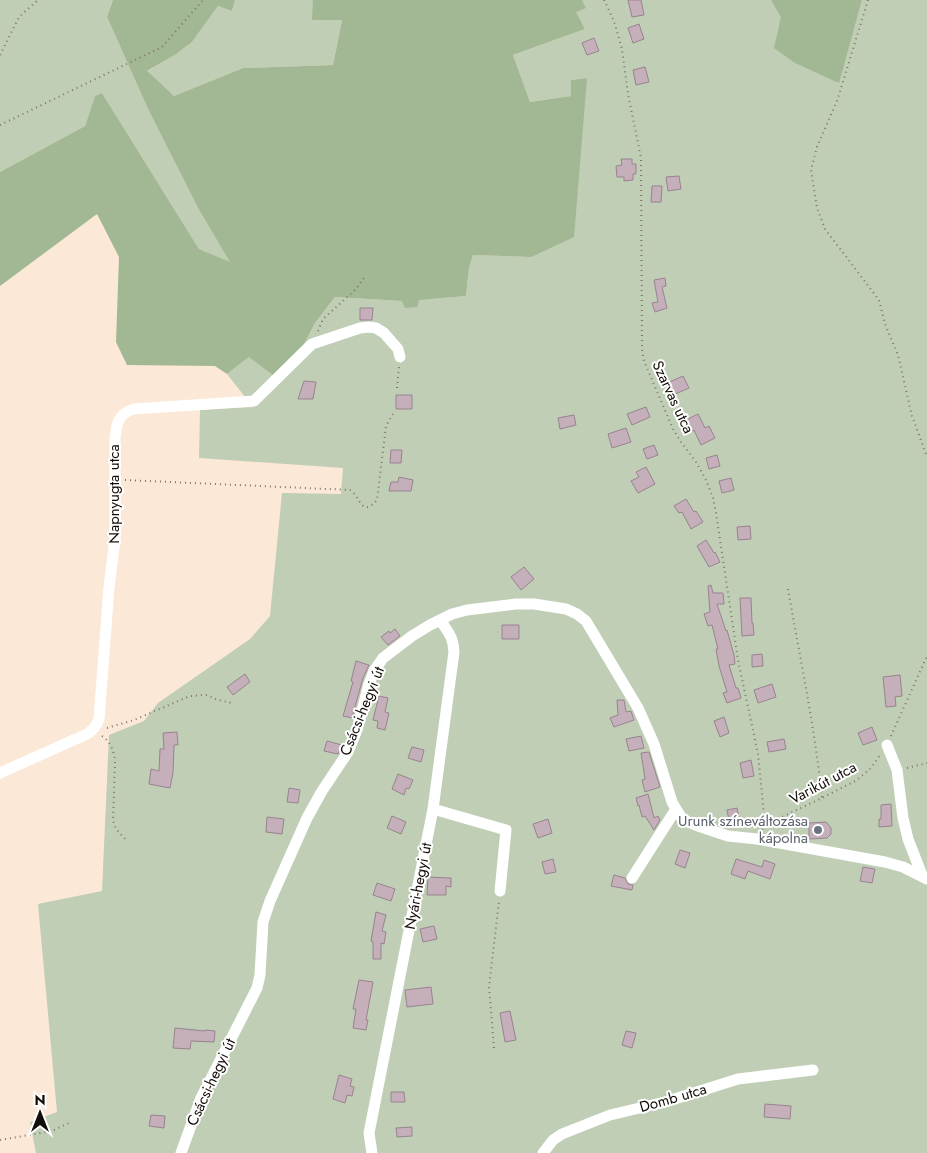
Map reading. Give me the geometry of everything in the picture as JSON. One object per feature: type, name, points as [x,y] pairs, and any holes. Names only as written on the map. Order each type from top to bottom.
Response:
[{"type":"street","name":"Napnyugta utca","points":[[92,731],[100,719],[109,587],[115,540],[114,438],[121,416],[133,409],[254,401],[312,344],[360,328],[376,328],[384,332],[398,350],[400,357]]},
{"type":"street","name":"Csácsi-hegyi út","points":[[181,1153],[200,1098],[257,988],[260,976],[263,922],[270,901],[307,818],[322,791],[348,752],[357,730],[365,696],[374,671],[383,658],[412,636],[452,614],[467,610],[516,604],[534,604],[566,609],[586,621],[638,708],[654,744],[672,802],[682,817],[698,826],[728,836],[757,838],[886,862],[903,867],[924,877]]},
{"type":"street","name":"Nyári-hegyi út","points":[[372,1153],[368,1133],[433,809],[454,652],[454,642],[440,620]]},
{"type":"street","points":[[0,773],[92,731]]},
{"type":"street","points":[[887,745],[897,770],[903,818],[908,838],[924,877]]},
{"type":"street","points":[[433,809],[506,830],[500,891]]},
{"type":"street","points":[[632,878],[676,809]]},
{"type":"street","name":"Domb utca","points":[[544,1153],[554,1140],[562,1134],[610,1115],[665,1102],[738,1079],[813,1070]]},
{"type":"path","points":[[0,55],[19,17],[38,0]]},
{"type":"path","points":[[0,125],[162,47],[203,0]]},
{"type":"path","name":"Szarvas utca","points":[[604,0],[614,21],[622,49],[628,94],[641,158],[642,349],[644,361],[673,429],[696,462],[713,498],[738,660],[758,754],[765,825]]},
{"type":"path","points":[[868,0],[837,101],[817,147],[811,170],[817,208],[825,229],[879,300],[885,324],[898,355],[912,416],[927,457]]},
{"type":"path","points":[[312,344],[323,319],[356,289],[366,275]]},
{"type":"path","points":[[396,388],[400,357]]},
{"type":"path","points":[[115,482],[126,480],[350,490],[363,506],[368,508],[377,500],[386,426],[393,414]]},
{"type":"path","points":[[788,589],[812,724],[822,798]]},
{"type":"path","name":"Varikút utca","points":[[765,825],[857,780],[871,768],[887,745],[927,656]]},
{"type":"path","points":[[92,731],[134,720],[190,696],[207,695],[232,703]]},
{"type":"path","points":[[92,731],[106,738],[114,752],[116,761],[113,821],[116,829],[126,840]]},
{"type":"path","points":[[897,770],[927,763]]},
{"type":"path","points":[[757,838],[765,825]]},
{"type":"path","points":[[494,1048],[489,987],[500,891]]},
{"type":"path","points":[[0,1140],[52,1130],[71,1122]]},
{"type":"green space","points":[[0,0],[113,0],[107,17],[148,109],[198,208],[231,263],[199,249],[102,93],[95,96],[85,126],[0,172]]},
{"type":"green space","points":[[113,0],[235,0],[232,11],[218,6],[192,42],[175,55],[147,71],[174,96],[243,68],[333,65],[342,20],[312,20],[313,0],[585,0],[582,1],[586,8],[576,12],[585,29],[513,55],[530,102],[571,96],[571,80],[587,78],[574,237],[531,257],[473,255],[469,268],[466,296],[419,300],[417,307],[405,308],[402,301],[335,297],[315,323],[304,344],[273,375],[249,357],[227,374],[215,366],[127,365],[116,342],[119,257],[97,214],[0,286],[0,172],[85,126],[95,96],[102,93],[199,249],[230,262],[198,208],[148,109],[107,17]]},
{"type":"green space","points":[[235,0],[313,0],[313,20],[342,20],[333,65],[243,68],[174,96],[146,72],[175,55],[192,42],[218,6],[232,11]]},
{"type":"green space","points":[[771,0],[782,17],[838,83],[862,0],[927,0],[927,1153],[36,1153],[30,1122],[57,1112],[38,904],[102,891],[109,735],[144,721],[158,703],[250,639],[270,616],[282,493],[341,494],[343,468],[199,458],[200,410],[253,407],[227,374],[249,357],[304,344],[315,323],[335,297],[403,301],[466,296],[469,268],[473,255],[531,257],[587,78],[571,80],[571,96],[530,102],[513,55],[585,29],[575,11],[582,1]]},
{"type":"green space","points":[[771,0],[862,0],[839,83],[795,63],[774,48],[781,17]]},
{"type":"building","points":[[628,0],[641,0],[644,15],[632,17]]},
{"type":"building","points":[[639,24],[644,39],[633,43],[628,28]]},
{"type":"building","points":[[594,38],[599,51],[587,55],[582,43]]},
{"type":"building","points":[[645,67],[649,82],[636,85],[633,70]]},
{"type":"building","points":[[621,159],[632,159],[632,164],[636,164],[636,174],[633,174],[633,180],[624,181],[624,177],[617,177],[616,166],[622,165]]},
{"type":"building","points":[[679,176],[681,189],[668,191],[666,177]]},
{"type":"building","points":[[652,186],[662,186],[661,202],[651,202]]},
{"type":"building","points":[[665,278],[666,286],[662,287],[667,308],[655,312],[652,303],[658,302],[654,280]]},
{"type":"building","points":[[360,308],[373,308],[372,320],[360,320]]},
{"type":"building","points":[[683,376],[689,388],[671,396],[665,384]]},
{"type":"building","points":[[304,381],[316,382],[313,399],[298,399]]},
{"type":"building","points":[[396,395],[412,395],[412,409],[396,409]]},
{"type":"building","points":[[646,407],[650,417],[632,425],[627,414]]},
{"type":"building","points":[[698,414],[705,428],[709,426],[715,438],[701,445],[694,430],[692,431],[686,420]]},
{"type":"building","points":[[574,415],[576,425],[560,429],[558,418]]},
{"type":"building","points":[[626,428],[631,442],[612,448],[608,434]]},
{"type":"building","points":[[654,445],[658,455],[647,459],[643,449]]},
{"type":"building","points":[[391,450],[402,450],[401,463],[390,463]]},
{"type":"building","points":[[717,455],[720,466],[709,469],[706,458]]},
{"type":"building","points":[[646,467],[655,484],[638,493],[631,481],[639,477],[636,472]]},
{"type":"building","points":[[399,477],[413,480],[411,491],[389,491],[391,482],[398,482]]},
{"type":"building","points":[[731,478],[734,490],[722,493],[719,481]]},
{"type":"building","points":[[686,499],[703,522],[691,529],[682,512],[679,513],[674,506]]},
{"type":"building","points":[[750,526],[751,539],[738,540],[737,527]]},
{"type":"building","points":[[706,540],[720,562],[709,567],[697,546]]},
{"type":"building","points":[[524,567],[534,579],[521,590],[511,577]]},
{"type":"building","points":[[711,585],[713,593],[723,593],[724,604],[717,604],[734,655],[735,664],[729,665],[741,698],[727,703],[723,693],[727,692],[719,666],[716,649],[718,649],[712,625],[708,626],[704,614],[710,612],[708,586]]},
{"type":"building","points":[[740,598],[751,598],[754,635],[742,636]]},
{"type":"building","points":[[502,625],[519,625],[519,639],[502,639]]},
{"type":"building","points":[[395,629],[400,636],[388,645],[381,637]]},
{"type":"building","points":[[762,654],[763,666],[752,667],[752,655]]},
{"type":"building","points":[[356,661],[369,665],[363,678],[352,718],[343,716],[353,682],[351,681]]},
{"type":"building","points":[[245,674],[250,682],[233,695],[227,687]]},
{"type":"building","points":[[900,675],[902,696],[895,697],[896,706],[886,707],[883,677]]},
{"type":"building","points":[[772,684],[776,697],[758,703],[754,690]]},
{"type":"building","points":[[379,696],[388,698],[385,712],[389,713],[385,730],[377,728],[378,721],[373,720]]},
{"type":"building","points":[[617,700],[624,700],[626,712],[631,711],[634,720],[614,727],[610,718],[618,715]]},
{"type":"building","points":[[724,717],[729,733],[720,737],[714,721]]},
{"type":"building","points":[[872,727],[877,740],[863,745],[858,733]]},
{"type":"building","points":[[177,732],[178,745],[174,745],[173,773],[170,788],[149,784],[151,769],[159,771],[160,749],[164,749],[163,733]]},
{"type":"building","points":[[641,736],[644,748],[629,751],[626,739]]},
{"type":"building","points":[[784,739],[786,749],[769,752],[767,742]]},
{"type":"building","points":[[327,741],[342,745],[338,754],[324,751]]},
{"type":"building","points":[[412,747],[424,750],[421,762],[408,758]]},
{"type":"building","points":[[649,752],[660,787],[645,792],[642,780],[645,779],[641,753]]},
{"type":"building","points":[[751,760],[754,776],[743,778],[740,763]]},
{"type":"building","points":[[398,774],[413,780],[409,789],[406,788],[404,795],[392,789]]},
{"type":"building","points":[[289,788],[300,790],[298,803],[287,802]]},
{"type":"building","points":[[648,794],[654,818],[658,816],[660,820],[654,830],[645,816],[642,817],[636,798]]},
{"type":"building","points":[[891,804],[892,826],[879,827],[881,805]]},
{"type":"building","points":[[737,808],[740,823],[730,825],[727,810]]},
{"type":"building","points":[[392,816],[406,822],[401,834],[387,828]]},
{"type":"building","points":[[267,817],[284,819],[282,834],[266,832]]},
{"type":"building","points":[[548,819],[552,833],[538,838],[533,824]]},
{"type":"building","name":"Urunk színeváltozása kápolna","points":[[826,822],[831,828],[831,834],[827,838],[809,839],[809,823]]},
{"type":"building","points":[[680,850],[690,853],[685,868],[675,864]]},
{"type":"building","points":[[553,859],[556,872],[545,874],[542,862]]},
{"type":"building","points":[[736,859],[762,867],[764,860],[775,864],[770,879],[748,871],[745,879],[731,874]]},
{"type":"building","points":[[863,867],[875,869],[872,883],[860,881]]},
{"type":"building","points":[[614,875],[625,878],[628,884],[633,885],[632,890],[611,886]]},
{"type":"building","points":[[428,877],[451,878],[451,887],[446,886],[446,895],[427,895]]},
{"type":"building","points":[[377,883],[395,889],[391,901],[373,895]]},
{"type":"building","points":[[376,912],[386,915],[382,931],[386,932],[384,944],[381,943],[381,959],[373,959],[373,942],[371,941]]},
{"type":"building","points":[[434,926],[437,939],[423,942],[420,929]]},
{"type":"building","points":[[359,980],[373,982],[366,1030],[353,1028],[356,1009],[353,1009]]},
{"type":"building","points":[[431,987],[433,1004],[407,1007],[405,990]]},
{"type":"building","points":[[510,1011],[516,1040],[505,1042],[500,1013]]},
{"type":"building","points":[[175,1028],[215,1031],[214,1042],[191,1041],[190,1049],[173,1048]]},
{"type":"building","points":[[626,1031],[636,1033],[632,1048],[622,1045]]},
{"type":"building","points":[[339,1075],[352,1079],[350,1086],[354,1087],[352,1096],[347,1095],[345,1103],[333,1099]]},
{"type":"building","points":[[391,1092],[404,1092],[405,1102],[391,1102]]},
{"type":"building","points":[[765,1104],[791,1106],[790,1119],[764,1117]]},
{"type":"building","points":[[151,1115],[165,1116],[164,1128],[149,1126]]},
{"type":"building","points":[[412,1127],[412,1136],[397,1137],[396,1128]]},
{"type":"place","name":"Urunk színeváltozása kápolna","points":[[818,830]]}]
